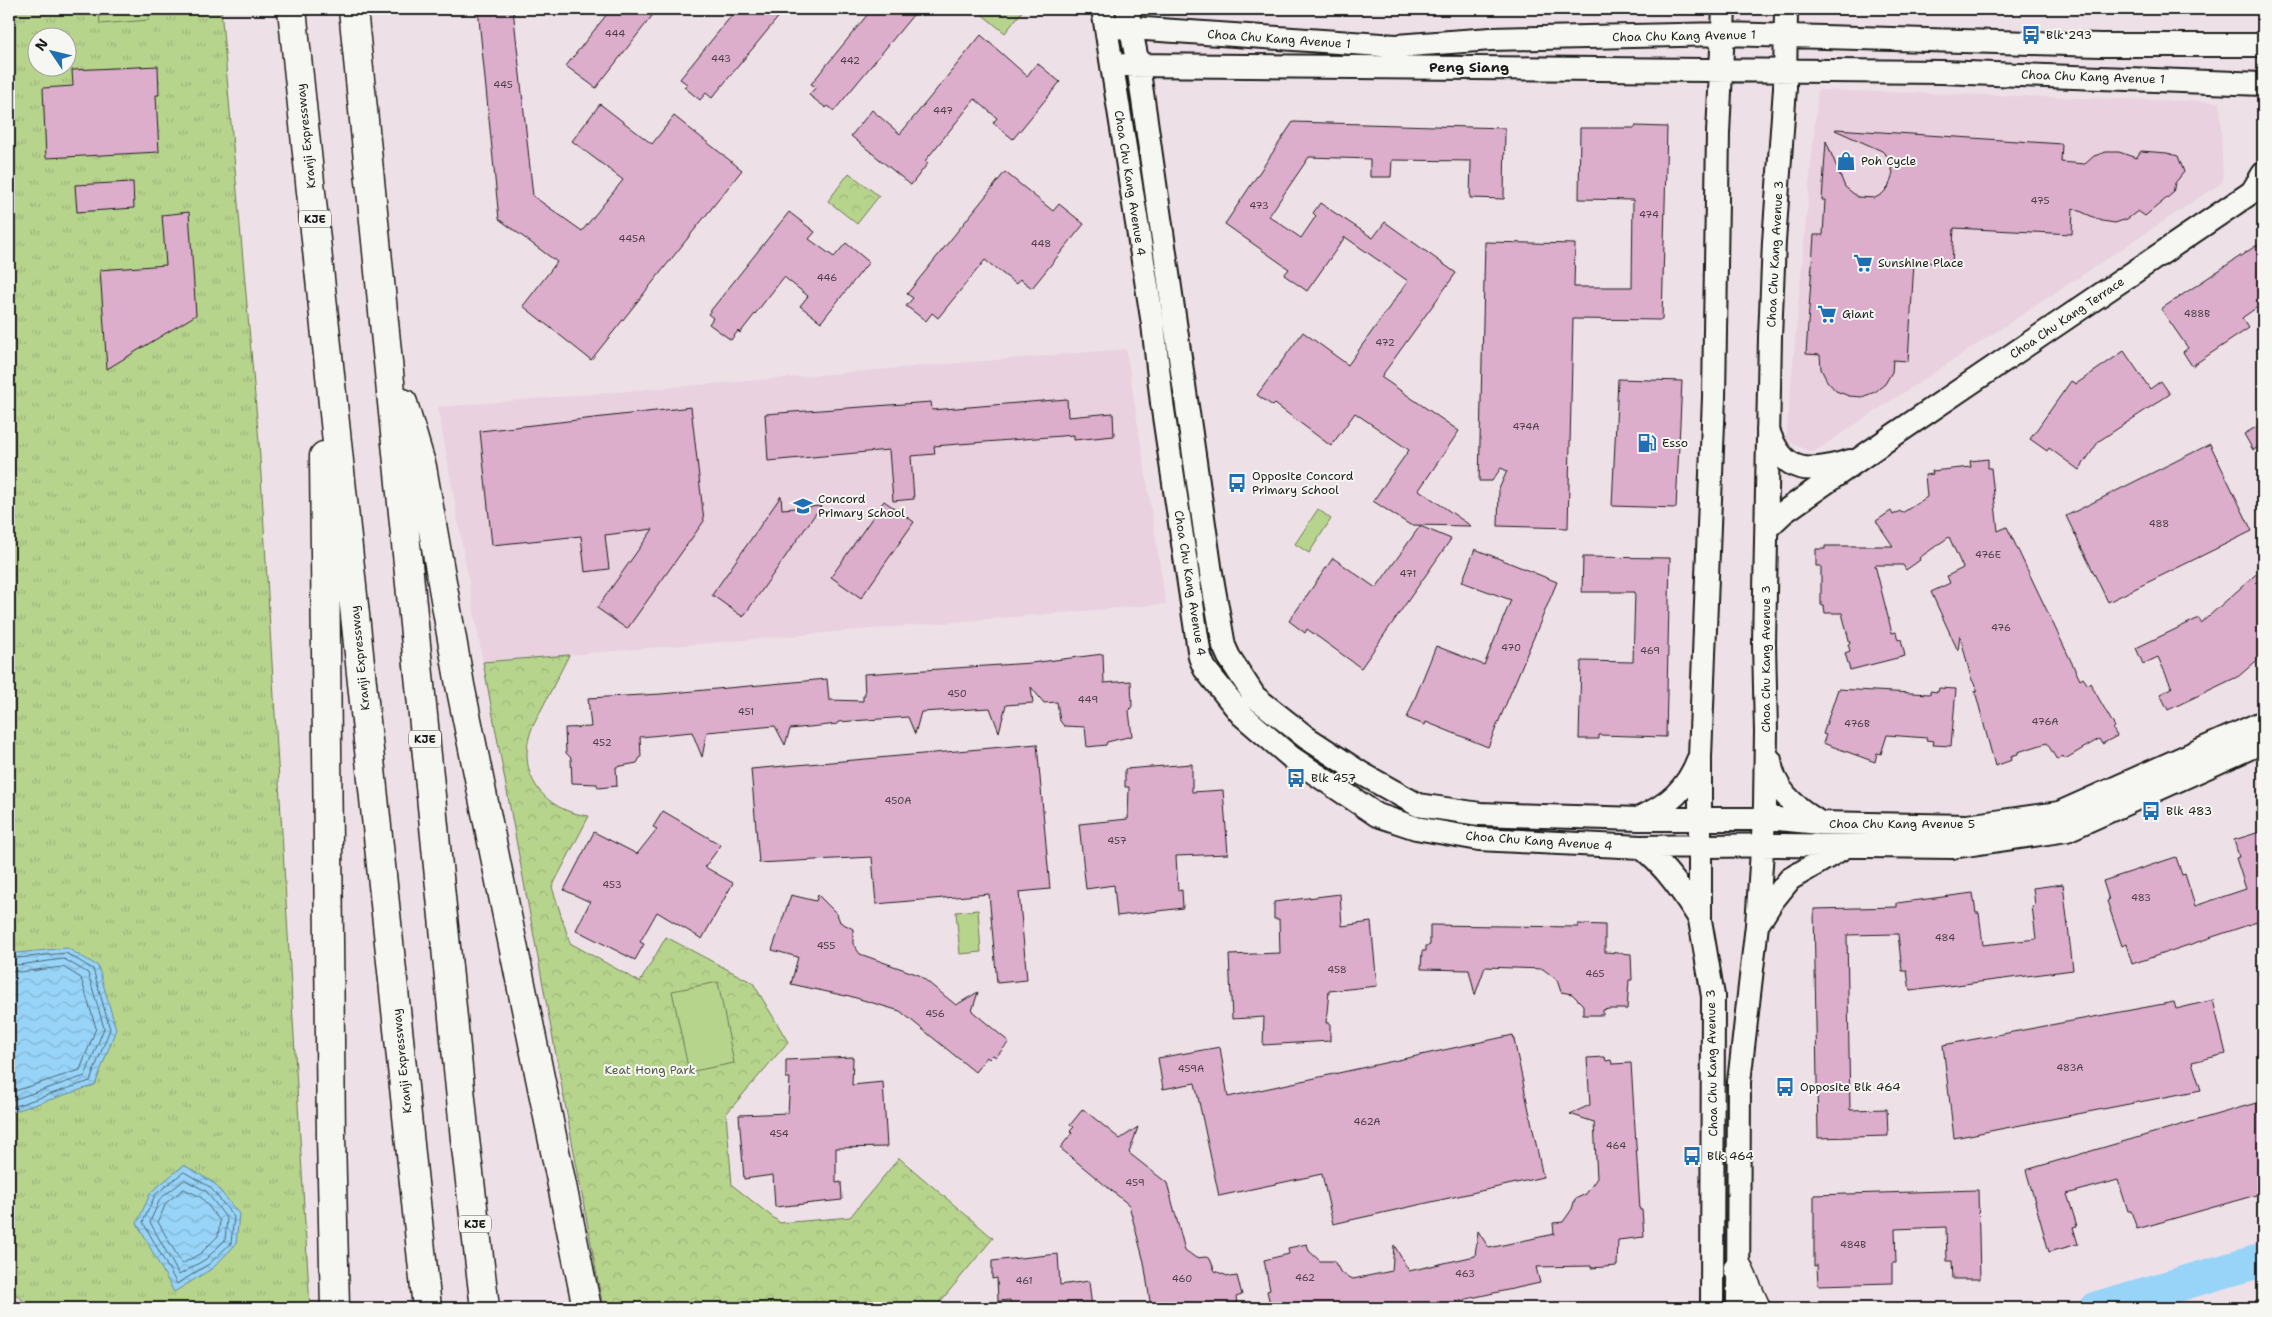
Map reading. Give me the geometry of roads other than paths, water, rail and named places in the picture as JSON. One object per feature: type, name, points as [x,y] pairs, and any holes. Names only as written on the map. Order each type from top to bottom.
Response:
[{"type":"main road","name":"Kranji Expressway","points":[[292,9],[427,1308]]},
{"type":"main road","name":"KJE","points":[[353,9],[465,1139],[485,1308]]},
{"type":"main road","points":[[385,339],[422,467],[460,685],[587,1308]]},
{"type":"main road","points":[[335,1308],[331,1136],[324,451],[325,444],[337,428]]},
{"type":"main road","points":[[1738,1268],[1756,1308]]},
{"type":"street","name":"Choa Chu Kang Avenue 3","points":[[1712,1308],[1713,996],[1700,920],[1700,757],[1714,397],[1718,133],[1723,70],[1724,9]]},
{"type":"street","name":"Choa Chu Kang Avenue 3","points":[[1738,1308],[1739,1082],[1757,925],[1764,819],[1766,732],[1764,643],[1768,429],[1774,242],[1784,113],[1786,9]]},
{"type":"street","name":"Choa Chu Kang Avenue 1","points":[[1104,17],[1396,46],[1491,40],[1724,34],[2100,45],[2263,45]]},
{"type":"street","name":"Choa Chu Kang Avenue 4","points":[[1104,17],[1153,324],[1162,403],[1200,657],[1205,670],[1242,715],[1292,758],[1377,815],[1416,828],[1478,839],[1641,847],[1701,846]]},
{"type":"street","name":"Choa Chu Kang Avenue 4","points":[[1129,18],[1138,65],[1211,573],[1224,646],[1229,658],[1256,697],[1307,738],[1359,772],[1418,805],[1480,814],[1700,819]]},
{"type":"street","name":"Choa Chu Kang Avenue 1","points":[[1112,66],[1723,70],[2026,75],[2263,84]]},
{"type":"street","name":"Choa Chu Kang Terrace","points":[[1767,528],[1784,512],[1979,376],[2252,192],[2263,174]]},
{"type":"street","name":"Choa Chu Kang Terrace","points":[[1768,429],[1773,444],[1781,455],[1800,468],[1816,470],[1865,456]]},
{"type":"street","name":"Choa Chu Kang Avenue 5","points":[[1701,846],[1844,847],[1925,836],[1967,826],[2059,813],[2263,722]]},
{"type":"street","points":[[1766,732],[1771,772],[1786,797],[1795,807],[1820,823]]},
{"type":"street","name":"Choa Chu Kang Avenue 5","points":[[1700,819],[1764,819],[1820,823],[1925,836],[1952,847],[2067,830],[2263,742]]},
{"type":"street","points":[[1639,818],[1664,806],[1692,778],[1700,757]]},
{"type":"street","points":[[1641,847],[1659,861],[1682,890],[1700,920]]},
{"type":"street","points":[[1757,925],[1790,878],[1844,847]]},
{"type":"water","points":[[9,948],[17,953],[67,948],[98,966],[116,1029],[95,1085],[9,1113]]},
{"type":"water","points":[[184,1165],[214,1183],[239,1214],[236,1244],[213,1268],[174,1292],[137,1223],[151,1192]]},
{"type":"waterway","points":[[2097,1308],[2263,1260]]},
{"type":"place","name":"Blk 293","points":[[2031,35]]},
{"type":"place","name":"Poh Cycle","points":[[1846,161]]},
{"type":"place","name":"Sunshine Place","points":[[1863,263]]},
{"type":"place","name":"Giant","points":[[1827,314]]},
{"type":"place","name":"Esso","points":[[1647,443]]},
{"type":"place","name":"Opposite Concord Primary School","points":[[1237,483]]},
{"type":"place","name":"Concord Primary School","points":[[803,506]]},
{"type":"place","name":"Blk 457","points":[[1296,778]]},
{"type":"place","name":"Blk 483","points":[[2151,811]]},
{"type":"place","name":"Opposite Blk 464","points":[[1785,1087]]},
{"type":"place","name":"Blk 464","points":[[1692,1156]]},
{"type":"district","name":"Peng Siang","points":[[1469,67]]},
{"type":"park label","name":"Keat Hong Park","points":[[650,1070]]}]
